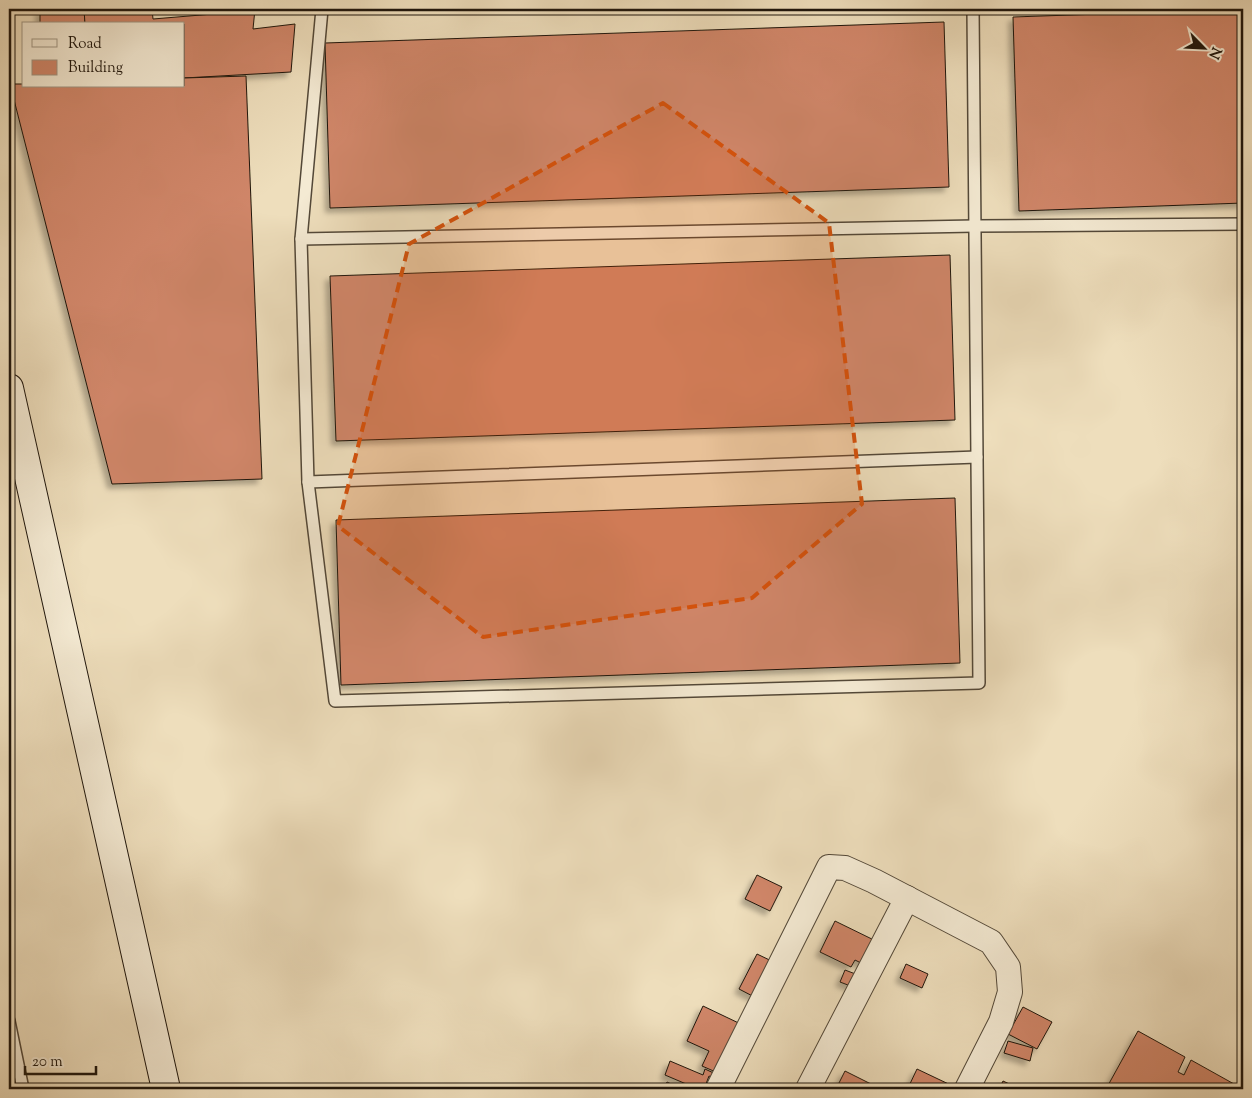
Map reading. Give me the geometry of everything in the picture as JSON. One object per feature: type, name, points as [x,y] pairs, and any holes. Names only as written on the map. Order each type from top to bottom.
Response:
[{"type":"main road","points":[[9,388],[166,1089]]},
{"type":"street","points":[[718,1089],[829,867],[846,868],[991,942],[1008,967],[1010,992],[1001,1022],[967,1089]]},
{"type":"street","points":[[808,1089],[907,898]]},
{"type":"lane","points":[[322,9],[301,239],[308,482],[335,701],[980,684],[973,9]]},
{"type":"lane","points":[[301,239],[975,226],[1243,224]]},
{"type":"lane","points":[[308,482],[977,457]]},
{"type":"lane","points":[[9,1021],[23,1089]]},
{"type":"highlighted area","points":[[663,103],[829,223],[862,504],[752,598],[483,637],[338,526],[409,244]]},
{"type":"building","points":[[40,9],[84,9],[85,22],[40,22]]},
{"type":"building","points":[[84,9],[152,9],[153,19],[213,14],[213,9],[255,9],[253,29],[295,24],[291,72],[185,78],[185,22],[85,22]]},
{"type":"building","points":[[1243,9],[1243,203],[1019,211],[1013,17]]},
{"type":"building","points":[[944,22],[949,187],[330,208],[325,43]]},
{"type":"building","points":[[246,76],[262,479],[112,484],[10,84],[22,84],[22,88],[185,88],[185,78]]},
{"type":"building","points":[[950,255],[955,420],[336,441],[330,276]]},
{"type":"building","points":[[955,498],[960,663],[341,685],[336,520]]},
{"type":"building","points":[[757,875],[782,887],[770,911],[745,899]]},
{"type":"building","points":[[835,921],[880,943],[869,967],[855,960],[851,967],[820,952]]},
{"type":"building","points":[[757,954],[782,966],[764,1002],[739,989]]},
{"type":"building","points":[[906,964],[928,974],[922,988],[900,978]]},
{"type":"building","points":[[845,970],[866,978],[861,990],[840,982]]},
{"type":"building","points":[[703,1006],[747,1027],[725,1076],[702,1066],[709,1051],[687,1041]]},
{"type":"building","points":[[1023,1007],[1052,1022],[1037,1049],[1008,1034]]},
{"type":"building","points":[[1138,1031],[1185,1057],[1178,1072],[1184,1075],[1191,1060],[1243,1089],[1106,1089]]},
{"type":"building","points":[[1008,1041],[1033,1048],[1030,1061],[1004,1053]]},
{"type":"building","points":[[670,1061],[703,1075],[705,1069],[722,1077],[721,1081],[709,1076],[704,1089],[698,1089],[665,1075]]},
{"type":"building","points":[[917,1069],[957,1088],[908,1088]]},
{"type":"building","points":[[845,1071],[881,1089],[836,1089]]},
{"type":"building","points":[[1003,1081],[1020,1089],[999,1089]]},
{"type":"building","points":[[667,1082],[682,1089],[663,1089]]}]
